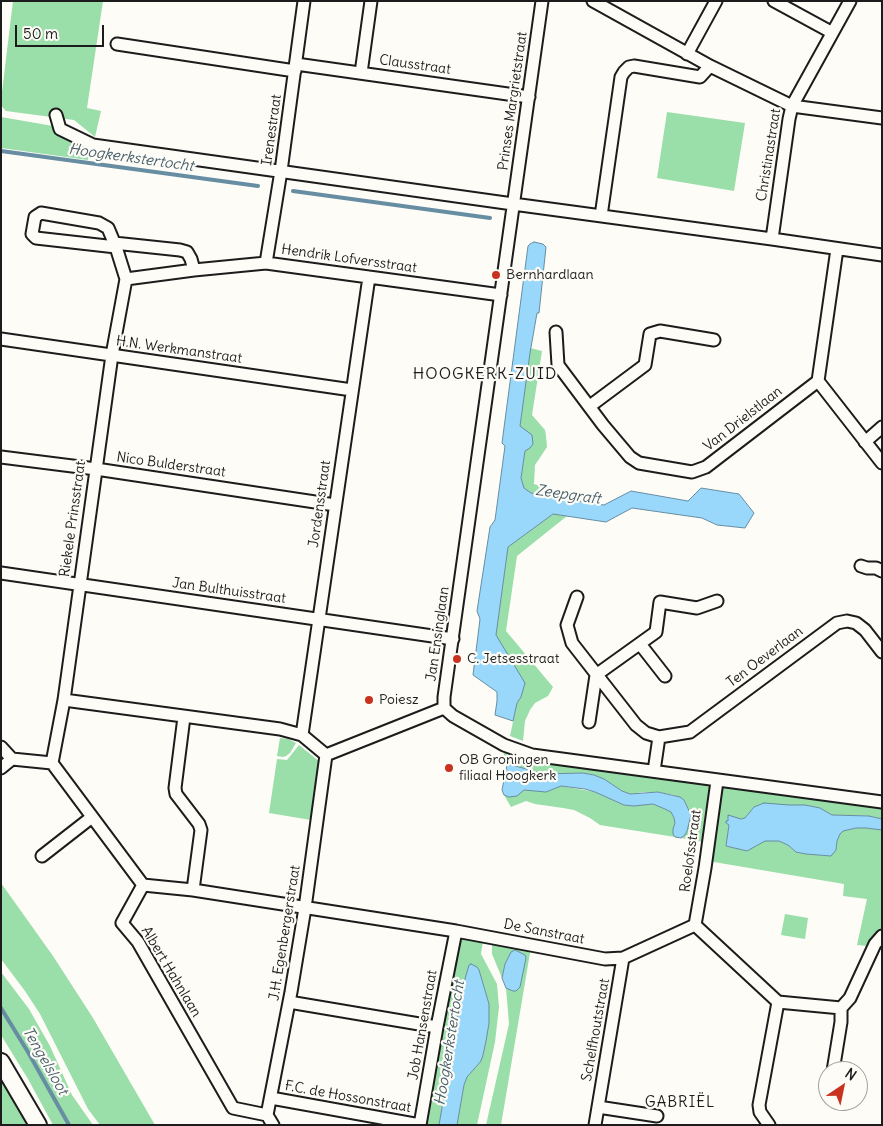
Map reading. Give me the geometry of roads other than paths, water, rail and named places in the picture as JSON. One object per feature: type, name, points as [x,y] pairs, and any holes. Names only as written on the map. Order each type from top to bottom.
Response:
[{"type":"street","name":"Irenestraat","points":[[266,263],[282,171],[304,1]]},
{"type":"street","points":[[361,73],[371,1]]},
{"type":"street","name":"Prinses Margrietstraat","points":[[513,204],[542,1]]},
{"type":"street","points":[[593,1],[687,54],[792,106],[882,118]]},
{"type":"street","points":[[687,54],[716,1]]},
{"type":"street","points":[[774,1],[832,32]]},
{"type":"street","name":"Christinastraat","points":[[772,239],[792,106],[850,1]]},
{"type":"street","name":"Clausstraat","points":[[117,44],[296,67],[361,73],[529,97]]},
{"type":"street","points":[[601,216],[621,77],[624,72],[629,67],[634,66],[700,77],[710,66]]},
{"type":"street","points":[[56,115],[60,129],[93,145],[882,255]]},
{"type":"street","name":"Jan Ensinglaan","points":[[444,708],[513,204]]},
{"type":"street","points":[[126,279],[115,245],[108,228],[99,222],[40,213],[35,218],[32,234],[36,238],[115,245],[180,250],[187,252],[194,270]]},
{"type":"street","points":[[837,249],[818,380],[882,463]]},
{"type":"street","name":"Hendrik Lofversstraat","points":[[126,279],[266,263],[501,295]]},
{"type":"street","name":"Jordensstraat","points":[[302,735],[369,277]]},
{"type":"street","name":"Riekele Prinsstraat","points":[[52,763],[64,700],[112,355],[126,279]]},
{"type":"street","points":[[590,406],[645,364],[650,334],[660,331],[714,340]]},
{"type":"street","name":"Van Drielstlaan","points":[[556,332],[558,365],[630,457],[639,463],[692,472],[706,467],[818,380]]},
{"type":"street","name":"H.N. Werkmanstraat","points":[[1,339],[352,390]]},
{"type":"street","points":[[864,442],[882,427]]},
{"type":"street","name":"Nico Bulderstraat","points":[[1,457],[96,469],[335,505]]},
{"type":"street","points":[[861,566],[876,568],[882,571]]},
{"type":"street","name":"Jan Bulthuisstraat","points":[[1,573],[453,639]]},
{"type":"street","points":[[577,597],[567,624],[572,644],[636,725],[646,733],[659,738],[654,771]]},
{"type":"street","points":[[589,722],[596,675],[656,632],[660,602],[697,608],[717,601]]},
{"type":"street","name":"Ten Oeverlaan","points":[[659,738],[690,732],[837,623],[847,621],[856,623],[865,630],[882,652]]},
{"type":"street","points":[[640,644],[665,676]]},
{"type":"street","points":[[64,700],[280,729],[302,735],[326,755],[444,708],[453,716],[504,745],[532,755],[882,802]]},
{"type":"street","points":[[184,717],[175,788],[176,794],[199,824],[201,830],[193,890]]},
{"type":"street","points":[[1,747],[12,759],[52,763],[143,885]]},
{"type":"street","name":"J.H. Egenbergerstraat","points":[[270,1120],[271,1098],[289,1002],[326,755]]},
{"type":"street","points":[[1,768],[12,759]]},
{"type":"street","name":"Roelofsstraat","points":[[695,925],[717,780]]},
{"type":"street","points":[[42,856],[92,817]]},
{"type":"street","name":"De Sanstraat","points":[[143,885],[193,890],[456,931],[605,959],[623,958],[695,925]]},
{"type":"street","name":"Albert Hahnlaan","points":[[143,885],[122,923],[138,942],[233,1108],[270,1120]]},
{"type":"street","points":[[695,925],[778,1002],[841,1008]]},
{"type":"street","name":"Job Hansenstraat","points":[[420,1125],[456,931]]},
{"type":"street","points":[[835,1061],[841,1022],[841,1008],[850,998],[874,944],[882,936]]},
{"type":"street","name":"Schelfhoutstraat","points":[[595,1125],[623,958]]},
{"type":"street","points":[[289,1002],[437,1027]]},
{"type":"street","points":[[769,1125],[760,1112],[759,1105],[778,1002]]},
{"type":"street","points":[[1,1062],[38,1125]]},
{"type":"street","name":"F.C. de Hossonstraat","points":[[271,1098],[420,1125]]},
{"type":"street","points":[[598,1107],[657,1116]]},
{"type":"water","points":[[534,242],[543,244],[546,247],[539,313],[537,313],[530,353],[520,426],[532,435],[533,444],[525,451],[521,478],[524,488],[531,493],[604,505],[631,491],[688,501],[701,488],[739,494],[754,513],[745,528],[717,525],[702,518],[632,508],[606,522],[553,514],[508,547],[496,635],[525,683],[517,703],[513,721],[495,715],[497,692],[473,675],[480,619],[477,611],[490,527],[495,520],[505,446],[502,443],[528,246]]},
{"type":"water","points":[[507,765],[544,774],[583,773],[594,775],[630,794],[658,792],[680,797],[684,800],[691,815],[687,831],[681,838],[675,837],[673,829],[675,823],[671,812],[653,804],[624,805],[585,789],[561,786],[546,792],[524,790],[517,796],[509,797],[504,795],[502,790]]},
{"type":"water","points":[[764,803],[805,805],[820,808],[832,815],[869,816],[882,819],[882,830],[856,828],[843,831],[837,841],[836,850],[831,856],[796,852],[788,845],[779,841],[765,841],[747,851],[726,846],[729,825],[726,823],[728,815],[741,819],[745,818],[754,807]]},
{"type":"water","points":[[515,950],[525,955],[526,958],[520,987],[513,991],[506,988],[502,978],[505,964],[511,952]]},
{"type":"water","points":[[471,964],[479,970],[489,1004],[489,1023],[486,1041],[481,1061],[467,1077],[464,1085],[457,1125],[439,1125],[463,986],[469,965]]},
{"type":"waterway","name":"Hoogkerkstertocht","points":[[1,151],[258,186]]},
{"type":"waterway","name":"Hoogkerkstertocht","points":[[293,191],[490,218]]},
{"type":"waterway","name":"Tengelsloot","points":[[1,1008],[69,1125]]},
{"type":"place","name":"Bernhardlaan","points":[[496,275]]},
{"type":"place","name":"C. Jetsesstraat","points":[[457,659]]},
{"type":"place","name":"Poiesz","points":[[369,700]]},
{"type":"place","name":"OB Groningen filiaal Hoogkerk","points":[[449,768]]},
{"type":"district","name":"HOOGKERK-ZUID","points":[[485,374]]},
{"type":"district","name":"GABRIËL","points":[[680,1103]]},
{"type":"water label","name":"Zeepgraft","points":[[568,495]]}]
